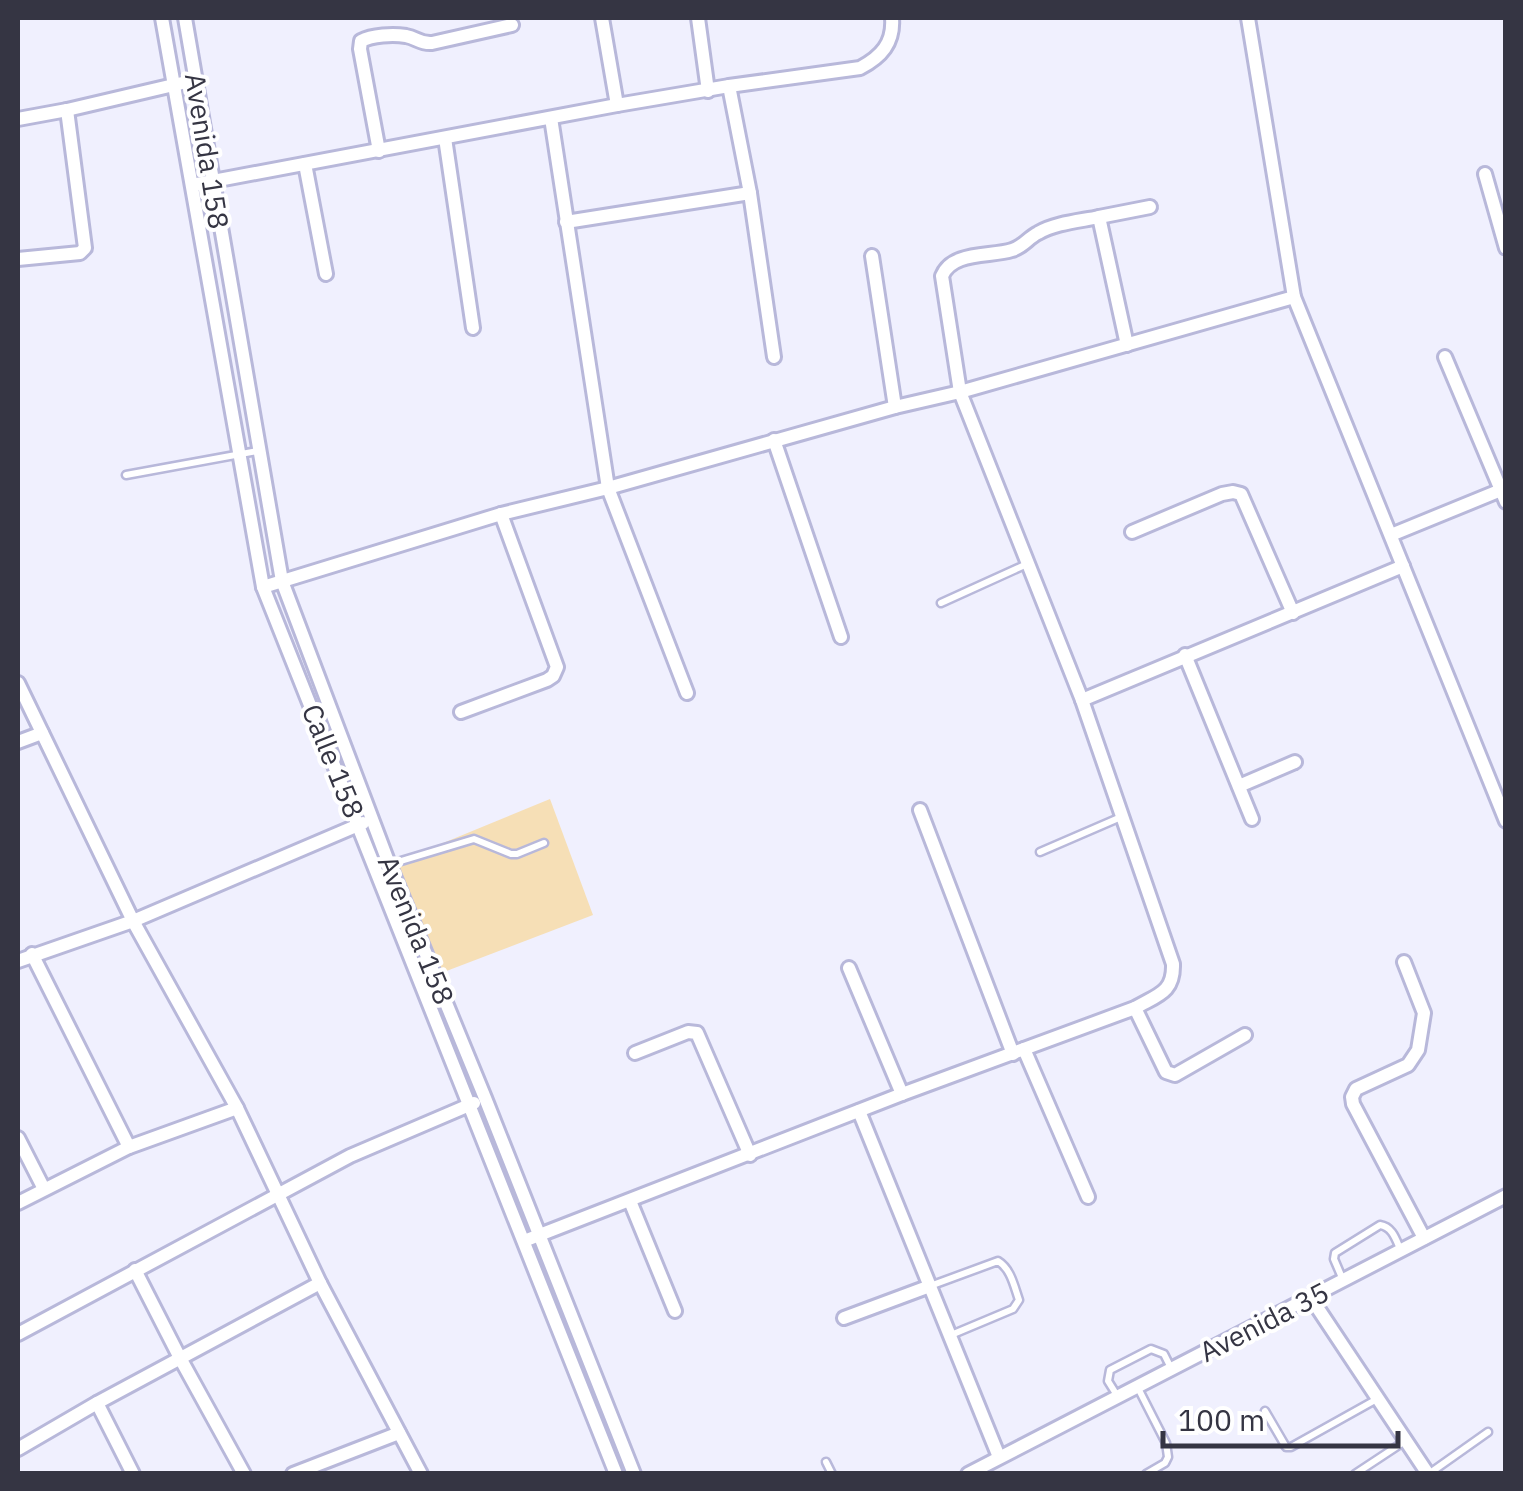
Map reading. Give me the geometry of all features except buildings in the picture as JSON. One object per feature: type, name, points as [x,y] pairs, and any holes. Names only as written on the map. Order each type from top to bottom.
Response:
[{"type":"street","name":"Calle 158","points":[[162,18],[262,587],[366,822],[470,1105],[615,1470]]},
{"type":"street","name":"Avenida 158","points":[[185,18],[282,582],[366,822],[389,864],[631,1467]]},
{"type":"street","points":[[602,18],[618,105]]},
{"type":"street","points":[[698,18],[708,91]]},
{"type":"street","points":[[192,186],[618,105],[860,68],[876,60],[885,48],[892,36],[892,18]]},
{"type":"street","points":[[1248,18],[1294,297],[1506,820]]},
{"type":"street","points":[[380,150],[361,41],[367,37],[410,36],[422,44],[432,43],[512,25]]},
{"type":"street","points":[[18,118],[195,80]]},
{"type":"street","points":[[729,86],[750,193],[774,357]]},
{"type":"street","points":[[18,259],[80,253],[86,248],[67,110]]},
{"type":"street","points":[[552,118],[608,488],[686,693]]},
{"type":"street","points":[[445,138],[473,328]]},
{"type":"street","points":[[306,164],[326,274]]},
{"type":"street","points":[[1486,174],[1506,248]]},
{"type":"street","points":[[566,222],[750,193]]},
{"type":"street","points":[[524,1241],[1135,1008],[1166,990],[1172,981],[1174,964],[1082,700],[960,392],[942,276],[956,260],[1010,251],[1042,230],[1150,207]]},
{"type":"street","points":[[1099,217],[1127,345]]},
{"type":"street","points":[[872,256],[895,407]]},
{"type":"street","points":[[262,587],[500,514],[960,392],[1294,297]]},
{"type":"street","points":[[1391,535],[1503,496],[1446,358]]},
{"type":"street","points":[[774,440],[840,637]]},
{"type":"street","points":[[1132,532],[1222,494],[1242,494],[1294,613]]},
{"type":"street","points":[[461,712],[546,680],[553,676],[556,667],[500,514]]},
{"type":"street","points":[[1082,700],[1404,566]]},
{"type":"street","points":[[1185,656],[1252,819]]},
{"type":"street","points":[[18,684],[133,921],[237,1108],[320,1283],[421,1474]]},
{"type":"street","points":[[18,742],[42,733]]},
{"type":"street","points":[[1239,786],[1295,762]]},
{"type":"street","points":[[920,810],[1018,1052],[1088,1196]]},
{"type":"street","points":[[18,961],[133,921],[366,822]]},
{"type":"street","points":[[32,954],[130,1148]]},
{"type":"street","points":[[1404,962],[1424,1014],[1418,1050],[1408,1066],[1356,1089],[1352,1097],[1424,1238]]},
{"type":"street","points":[[849,968],[902,1094]]},
{"type":"street","points":[[1135,1008],[1170,1075],[1245,1035]]},
{"type":"street","points":[[635,1053],[688,1032],[697,1033],[750,1155]]},
{"type":"street","points":[[18,1334],[350,1156],[485,1098]]},
{"type":"street","points":[[18,1202],[130,1148],[237,1108]]},
{"type":"street","points":[[859,1111],[999,1457]]},
{"type":"street","points":[[18,1138],[44,1190]]},
{"type":"street","name":"Avenida 35","points":[[968,1474],[1506,1196]]},
{"type":"street","points":[[630,1201],[675,1311]]},
{"type":"street","points":[[135,1270],[244,1474]]},
{"type":"street","points":[[18,1449],[320,1283]]},
{"type":"street","points":[[844,1318],[930,1286]]},
{"type":"street","points":[[1311,1298],[1428,1474]]},
{"type":"street","points":[[97,1403],[133,1474]]},
{"type":"street","points":[[293,1474],[399,1433]]},
{"type":"street","points":[[615,1470],[631,1467]]},
{"type":"lane","points":[[126,474],[259,451]]},
{"type":"lane","points":[[940,603],[1028,563]]},
{"type":"lane","points":[[1040,852],[1122,817]]},
{"type":"lane","points":[[389,864],[474,839],[511,854],[544,843]]},
{"type":"lane","points":[[1344,1281],[1334,1258],[1336,1253],[1380,1225],[1391,1231],[1401,1250]]},
{"type":"lane","points":[[930,1286],[998,1261],[1008,1272],[1019,1300],[1013,1309],[950,1335]]},
{"type":"lane","points":[[1118,1397],[1108,1380],[1110,1370],[1151,1349],[1164,1354],[1172,1370]]},
{"type":"lane","points":[[1138,1387],[1168,1450],[1165,1462],[1146,1474]]},
{"type":"lane","points":[[1265,1411],[1286,1447],[1291,1447],[1378,1398]]},
{"type":"lane","points":[[1428,1474],[1488,1432]]},
{"type":"lane","points":[[1356,1474],[1406,1441]]},
{"type":"lane","points":[[826,1462],[832,1474]]},
{"type":"shaded area","points":[[550,799],[593,915],[436,975],[392,864]]}]
